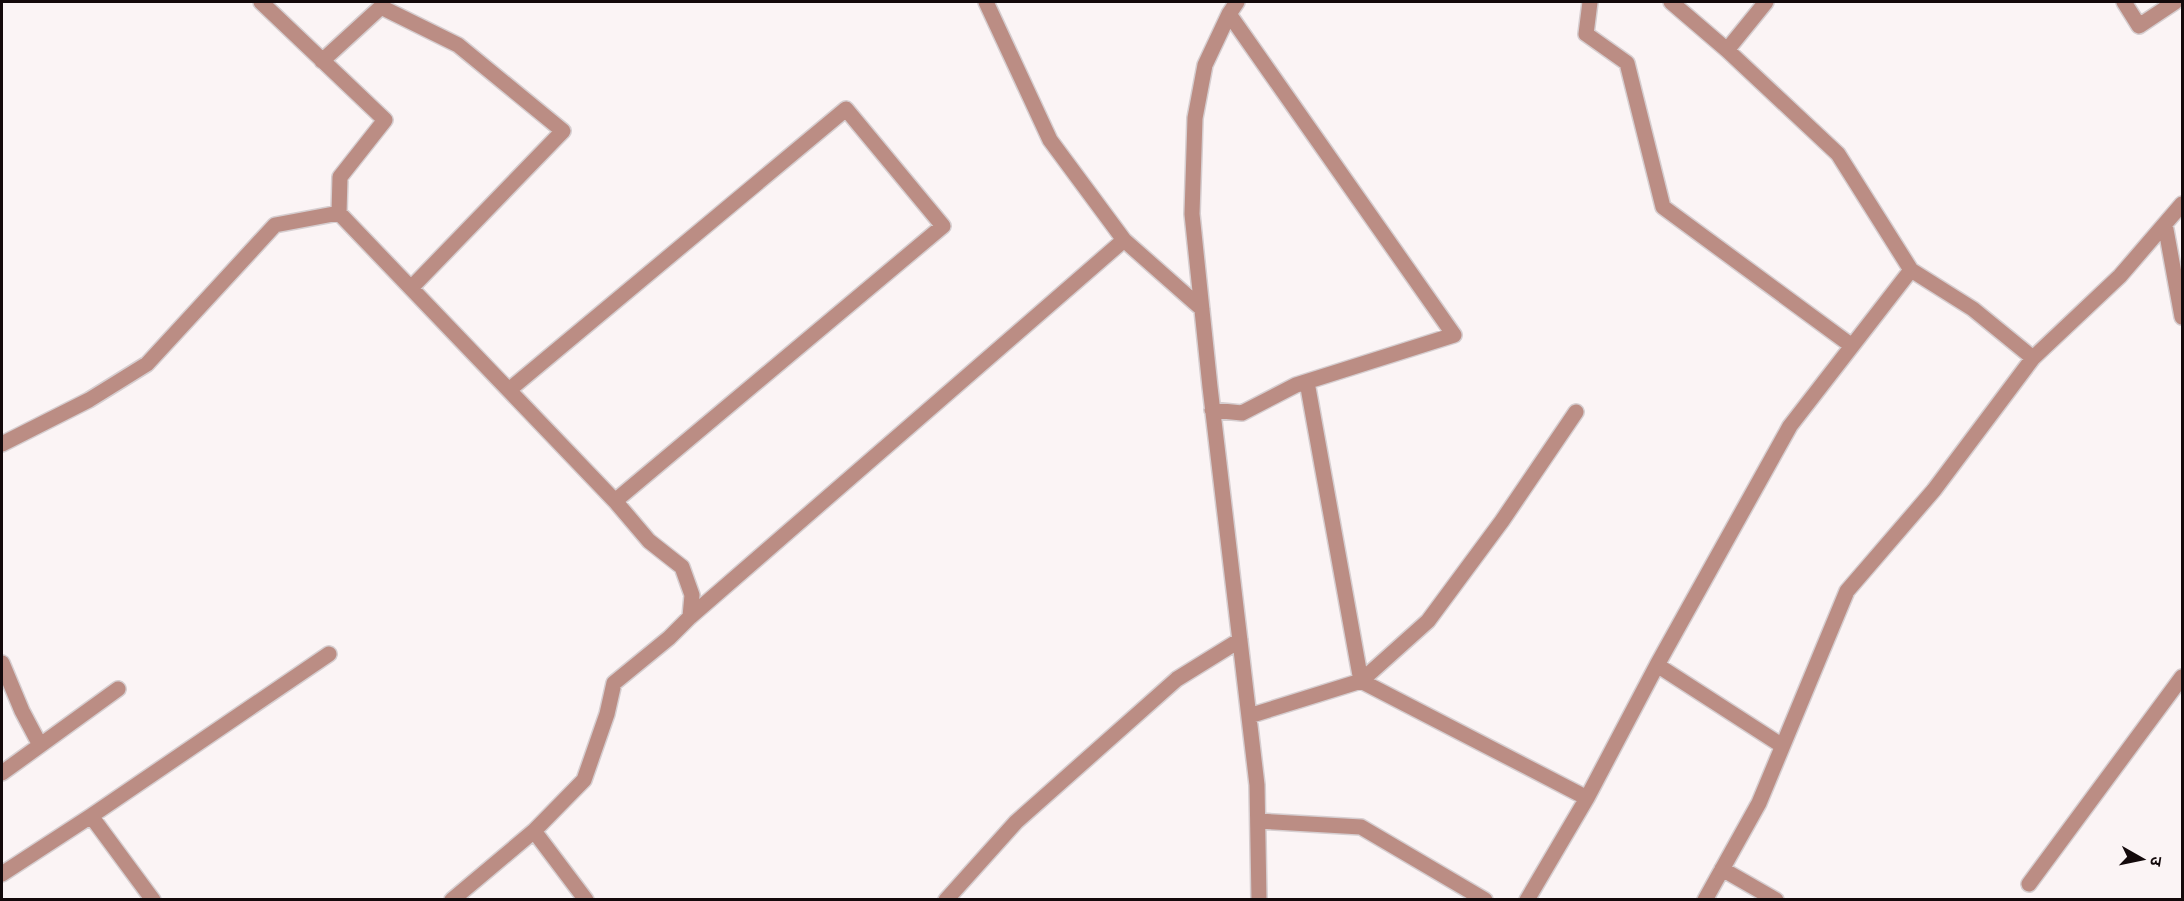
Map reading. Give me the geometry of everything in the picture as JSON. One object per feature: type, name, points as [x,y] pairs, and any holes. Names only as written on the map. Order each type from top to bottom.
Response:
[{"type":"street","points":[[261,2],[385,120],[340,177],[339,213],[615,501],[649,541],[682,567],[692,596],[690,617]]},
{"type":"street","points":[[986,2],[1050,140],[1124,240],[1202,309]]},
{"type":"street","points":[[1590,2],[1586,34],[1627,63],[1663,207],[1852,346]]},
{"type":"street","points":[[1671,2],[1838,154],[1911,270],[1973,309],[2033,358]]},
{"type":"street","points":[[1726,50],[1766,2]]},
{"type":"street","points":[[2124,2],[2139,26],[2175,2]]},
{"type":"street","points":[[322,61],[381,6],[458,45],[563,131],[411,288]]},
{"type":"street","points":[[1212,410],[1242,413],[1296,385],[1454,335],[1233,8],[1205,65],[1195,118],[1192,214],[1212,410],[1257,785],[1259,900]]},
{"type":"street","points":[[509,390],[846,109],[943,226],[615,501]]},
{"type":"street","points":[[1705,900],[1759,803],[1781,745],[1847,591],[1934,490],[2033,358],[2120,276],[2182,204]]},
{"type":"street","points":[[2,444],[89,400],[147,363],[275,225],[339,213]]},
{"type":"street","points":[[2165,224],[2182,317]]},
{"type":"street","points":[[452,900],[534,831],[584,780],[607,714],[614,683],[669,638],[690,617],[1124,240]]},
{"type":"street","points":[[1527,900],[1587,798],[1657,665],[1790,426],[1911,270]]},
{"type":"street","points":[[1307,382],[1361,681]]},
{"type":"street","points":[[1249,716],[1361,681],[1428,621],[1502,521],[1576,412]]},
{"type":"street","points":[[946,900],[1016,822],[1177,679],[1240,640]]},
{"type":"street","points":[[2,874],[329,654]]},
{"type":"street","points":[[2,663],[22,711],[40,745]]},
{"type":"street","points":[[1657,665],[1781,745]]},
{"type":"street","points":[[2029,884],[2182,678]]},
{"type":"street","points":[[1361,681],[1587,798]]},
{"type":"street","points":[[2,772],[118,689]]},
{"type":"street","points":[[91,816],[153,900]]},
{"type":"street","points":[[1258,821],[1361,827],[1485,900]]},
{"type":"street","points":[[534,831],[586,900]]},
{"type":"street","points":[[1722,869],[1776,900]]}]
